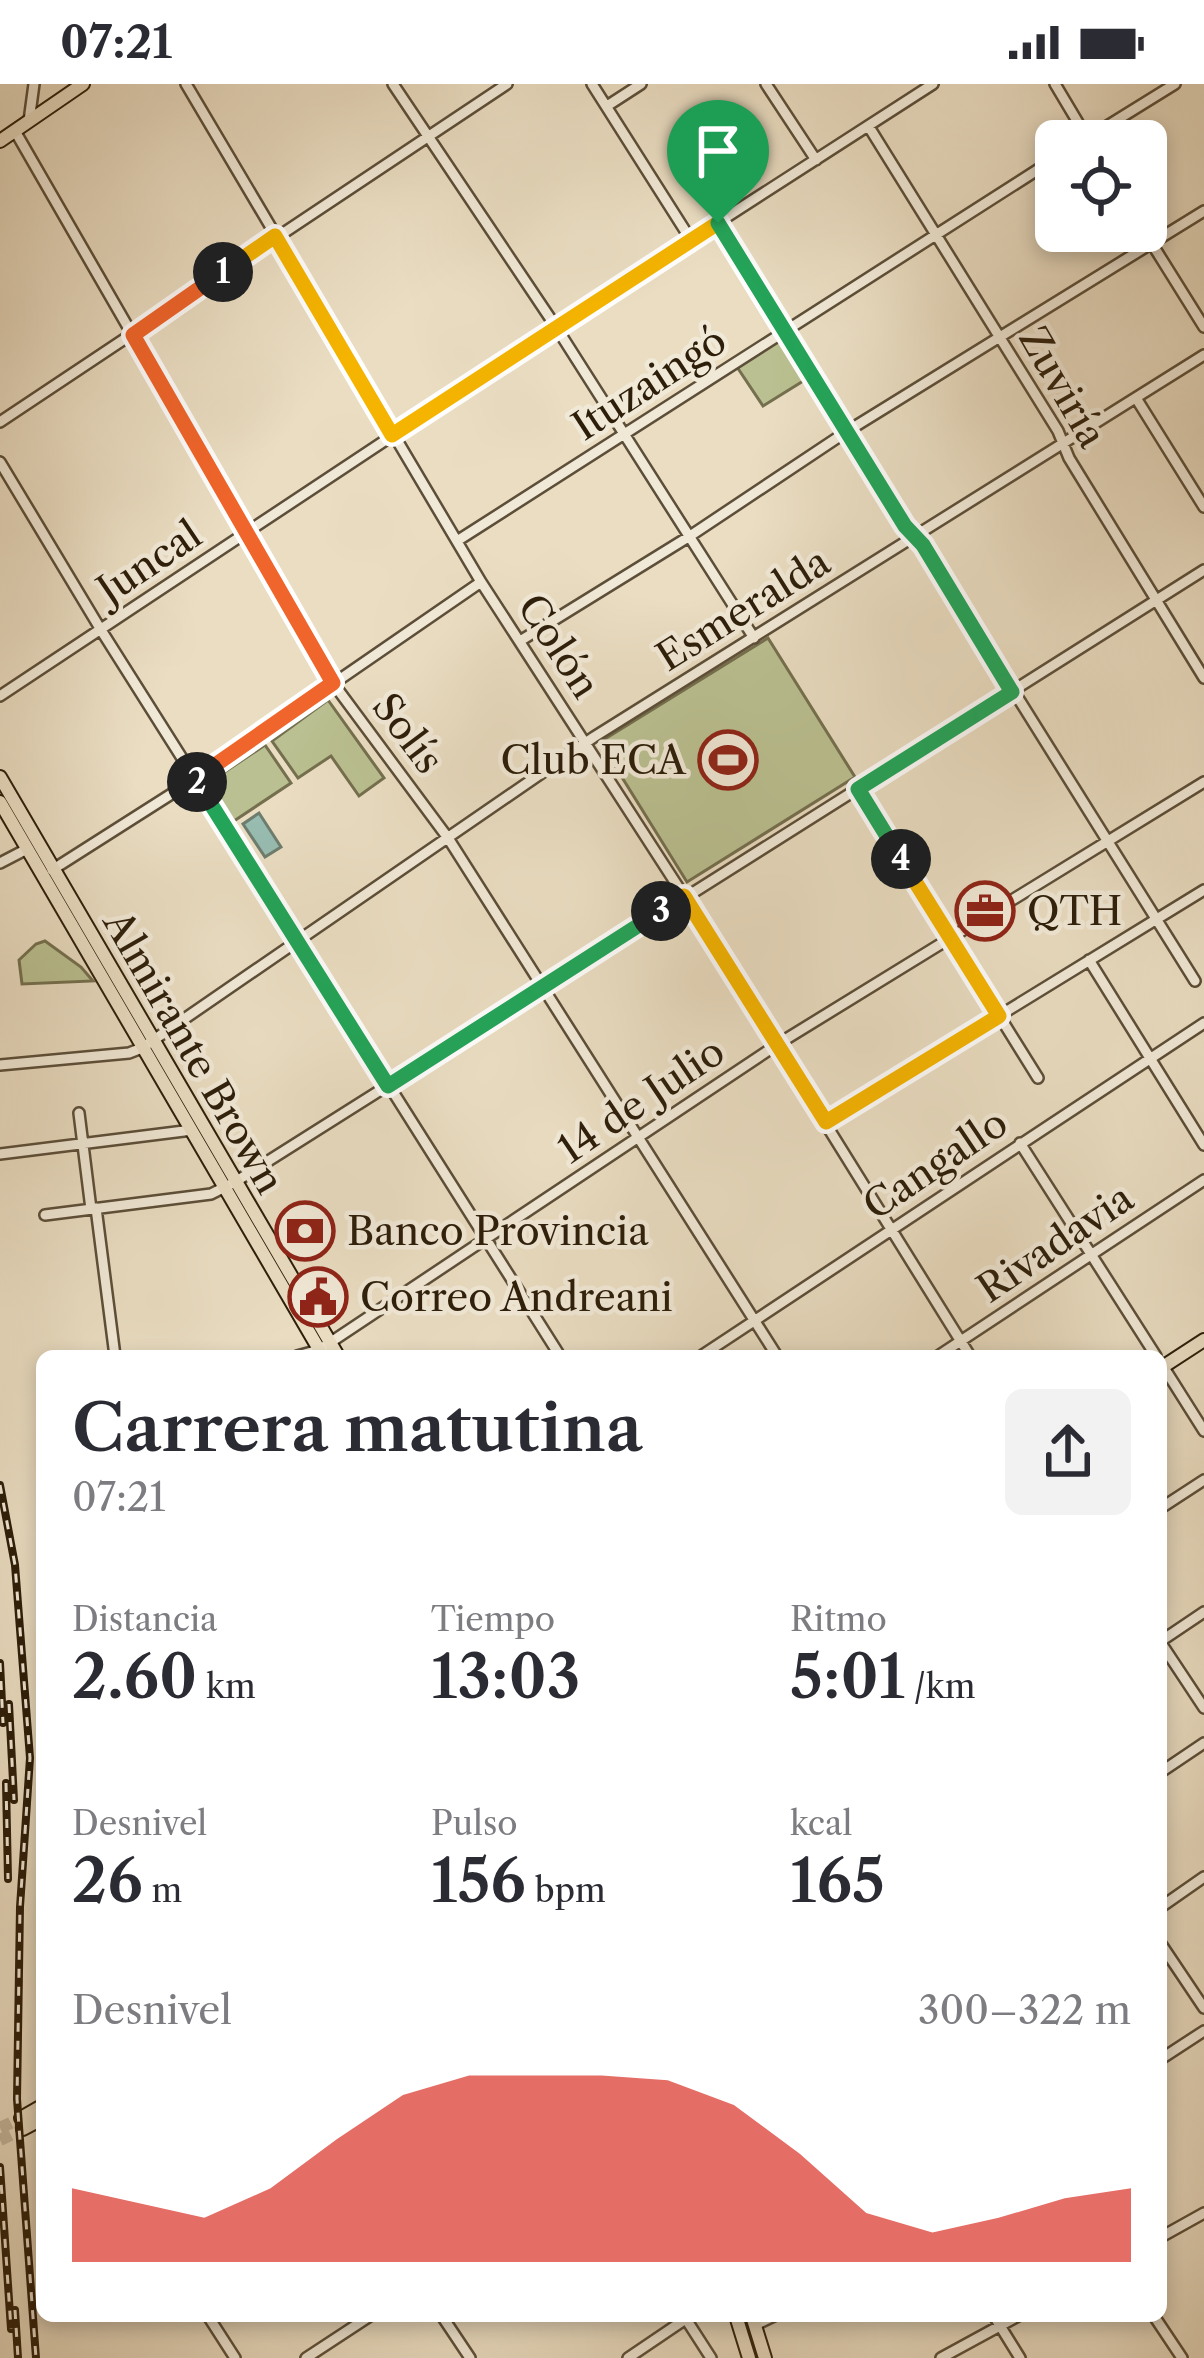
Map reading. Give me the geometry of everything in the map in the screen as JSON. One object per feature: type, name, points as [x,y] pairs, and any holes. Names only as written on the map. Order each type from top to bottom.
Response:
[{"type":"main road","points":[[0,140],[81,84]]},
{"type":"main road","name":"Almirante Brown","points":[[0,777],[48,873],[324,1349]]},
{"type":"main road","name":"Almirante Brown","points":[[0,802],[27,849],[48,873]]},
{"type":"main road","name":"Almirante Brown","points":[[147,1044],[192,1130],[230,1185]]},
{"type":"main road","points":[[1167,1360],[1204,1340]]},
{"type":"main road","points":[[36,2111],[22,2123],[36,2120]]},
{"type":"main road","points":[[738,2322],[749,2358]]},
{"type":"main road","points":[[754,2322],[766,2358]]},
{"type":"street","points":[[28,121],[34,84]]},
{"type":"street","name":"Colón","points":[[185,84],[481,582],[778,1044],[966,1350]]},
{"type":"street","points":[[393,84],[556,327],[754,638]]},
{"type":"street","points":[[0,422],[507,84]]},
{"type":"street","points":[[592,84],[691,240]]},
{"type":"street","points":[[607,106],[640,84]]},
{"type":"street","points":[[766,84],[816,160]]},
{"type":"street","points":[[1055,84],[1075,120]]},
{"type":"street","points":[[1118,120],[1175,84]]},
{"type":"street","name":"Juncal","points":[[0,695],[928,85]]},
{"type":"street","name":"Zuviría","points":[[869,127],[1204,678]]},
{"type":"street","name":"Solís","points":[[15,131],[333,683],[448,838],[773,1350]]},
{"type":"street","name":"Ituzaingó","points":[[457,541],[1035,171]]},
{"type":"street","points":[[1167,233],[1204,212]]},
{"type":"street","points":[[718,223],[1195,981]]},
{"type":"street","points":[[520,641],[1135,252]]},
{"type":"street","points":[[1157,252],[1204,327]]},
{"type":"street","name":"Esmeralda","points":[[0,1065],[129,1053],[147,1044],[586,742],[1204,355]]},
{"type":"street","points":[[1136,398],[1204,507]]},
{"type":"street","points":[[0,462],[100,630],[556,1350]]},
{"type":"street","points":[[45,1215],[211,1194],[230,1185],[1204,570]]},
{"type":"street","points":[[48,873],[195,779],[481,582]]},
{"type":"street","name":"14 de Julio","points":[[324,1349],[778,1044],[1204,782]]},
{"type":"street","points":[[858,789],[1038,1078]]},
{"type":"street","points":[[0,863],[27,849]]},
{"type":"street","points":[[826,1122],[1204,890]]},
{"type":"street","points":[[1089,960],[1204,1145]]},
{"type":"street","name":"Cangallo","points":[[710,1350],[1204,1023]]},
{"type":"street","points":[[79,1113],[114,1350]]},
{"type":"street","points":[[0,1154],[192,1130]]},
{"type":"street","points":[[1020,1143],[1151,1350]]},
{"type":"street","name":"Rivadavia","points":[[948,1350],[1204,1180]]},
{"type":"street","points":[[1167,1375],[1204,1431]]},
{"type":"street","points":[[1167,1504],[1204,1480]]},
{"type":"street","points":[[1167,1638],[1204,1612]]},
{"type":"street","points":[[1167,1651],[1204,1708]]},
{"type":"street","points":[[1167,1768],[1204,1744]]},
{"type":"street","points":[[1167,1902],[1204,1877]]},
{"type":"street","points":[[1167,1953],[1204,2008]]},
{"type":"street","points":[[1167,2055],[1204,2031]]},
{"type":"street","points":[[1167,2234],[1204,2213]]},
{"type":"street","points":[[212,2322],[235,2358]]},
{"type":"street","points":[[306,2358],[361,2322]]},
{"type":"street","points":[[446,2322],[470,2358]]},
{"type":"street","points":[[628,2358],[679,2322]]},
{"type":"street","points":[[689,2322],[711,2358]]},
{"type":"street","points":[[940,2358],[994,2322]]},
{"type":"street","points":[[997,2322],[1020,2358]]},
{"type":"street","points":[[1158,2322],[1182,2358]]},
{"type":"green space","points":[[782,338],[808,378],[763,406],[737,367]]},
{"type":"green space","name":"Club ECA","points":[[768,638],[855,777],[687,882],[600,742]]},
{"type":"green space","points":[[328,700],[384,778],[359,796],[331,756],[298,778],[272,741]]},
{"type":"green space","points":[[265,745],[291,783],[234,821],[208,783]]},
{"type":"green space","points":[[45,941],[93,981],[22,984],[19,960]]},
{"type":"water","points":[[259,813],[281,847],[265,857],[243,824]]},
{"type":"tunnel","points":[[0,2128],[21,2118]]},
{"type":"tunnel","points":[[0,2140],[23,2129]]},
{"type":"railway","points":[[0,1485],[15,1565],[30,1758],[20,1907],[17,2099],[36,2358]]},
{"type":"railway","points":[[0,1663],[3,1723]]},
{"type":"railway","points":[[9,1704],[14,1800]]},
{"type":"railway","points":[[6,1783],[8,1879]]},
{"type":"railway","points":[[0,2167],[11,2329]]},
{"type":"railway","points":[[15,2310],[18,2358]]},
{"type":"place","name":"Club ECA","points":[[728,760]]},
{"type":"place","name":"QTH","points":[[985,911]]},
{"type":"place","name":"Banco Provincia","points":[[305,1231]]},
{"type":"place","name":"Correo Andreani","points":[[318,1297]]},
{"type":"route","points":[[718,223],[1012,692],[858,789],[999,1016],[826,1122],[684,896],[388,1086],[195,779],[333,683],[133,335],[275,236],[392,435],[718,223]]}]
